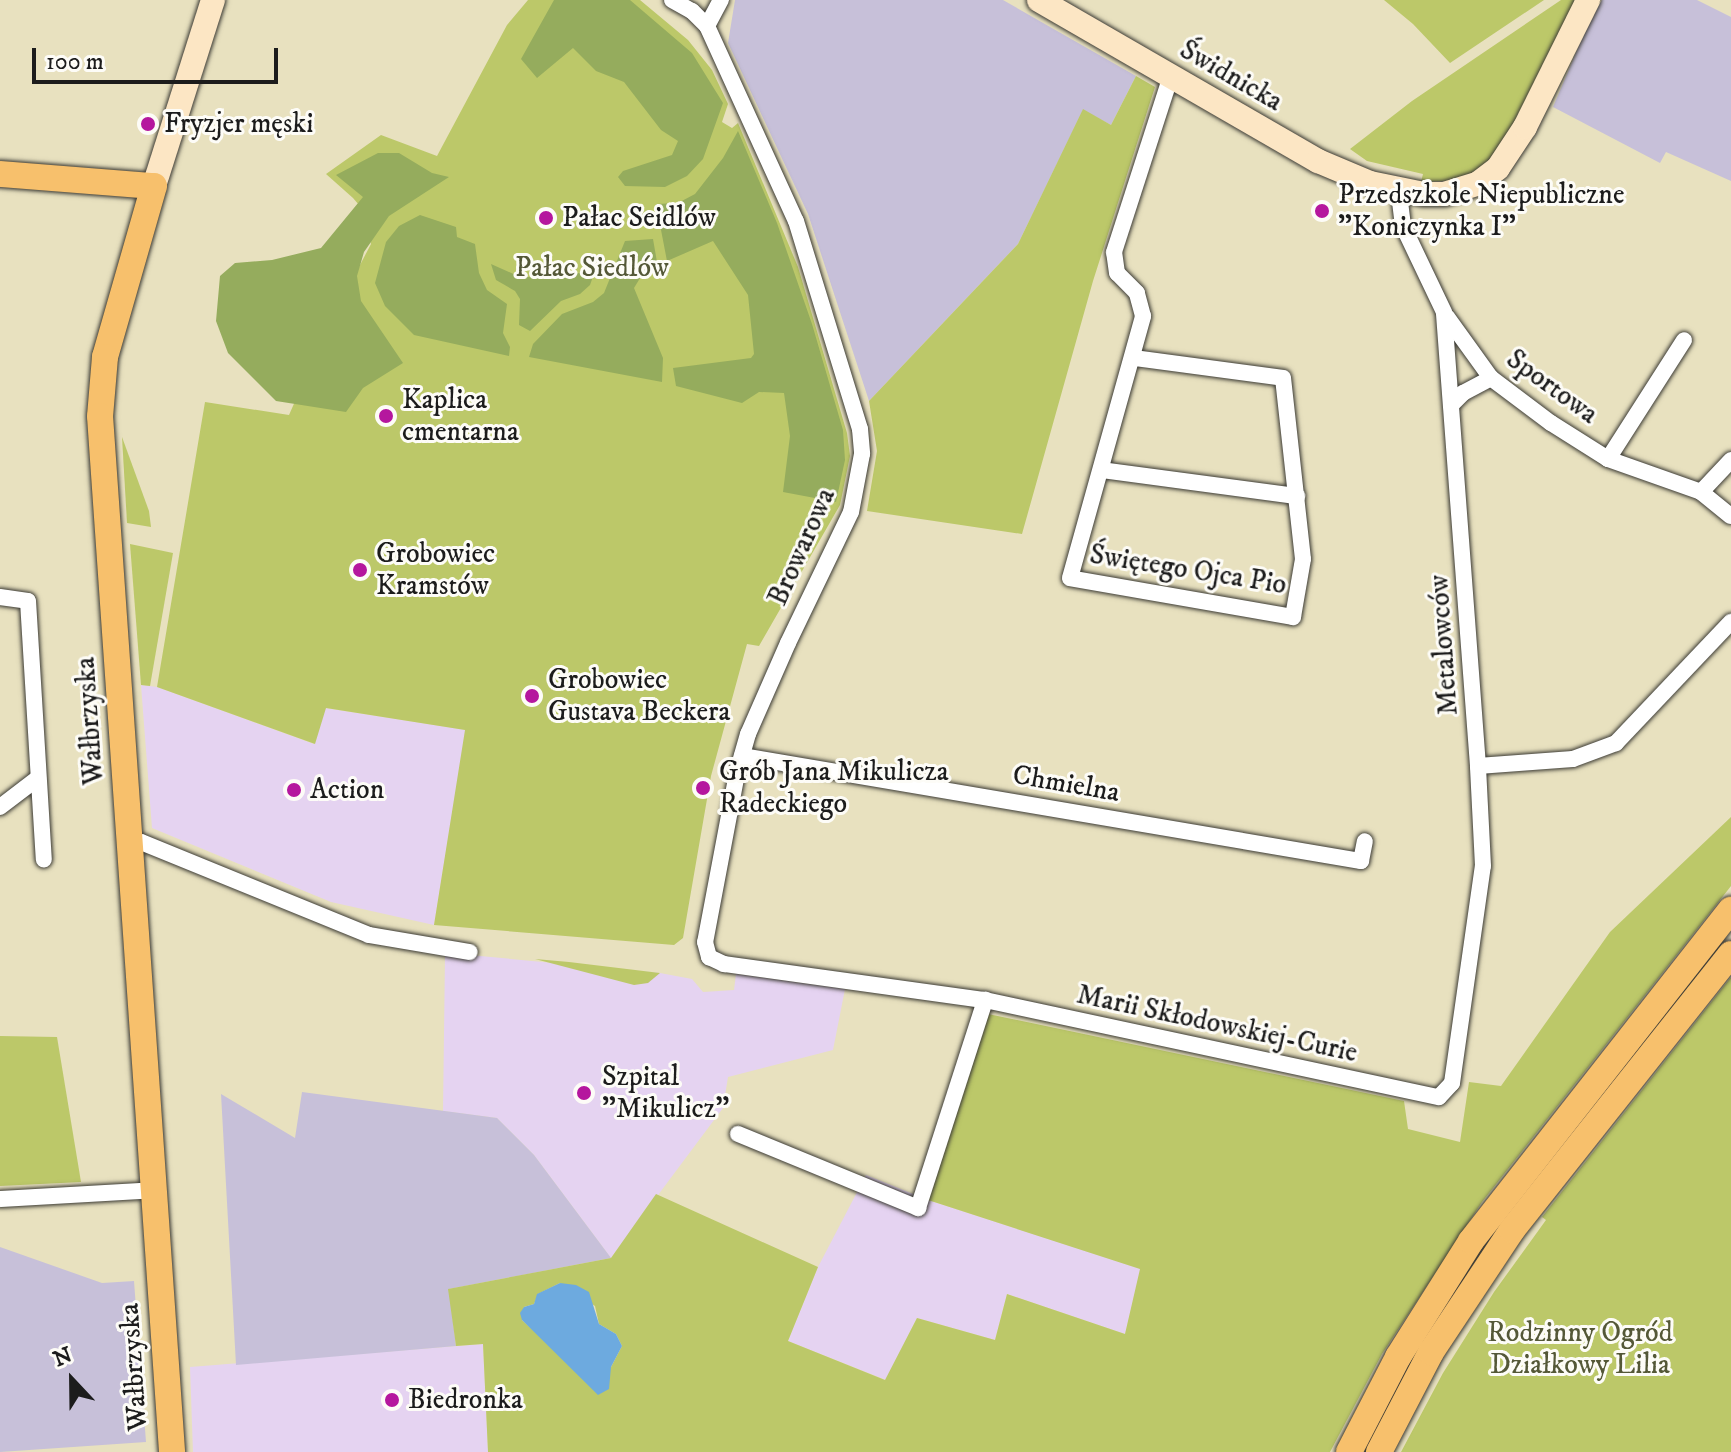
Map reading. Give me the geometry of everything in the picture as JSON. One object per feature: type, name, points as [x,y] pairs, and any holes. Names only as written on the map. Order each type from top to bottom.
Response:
[{"type":"main road","points":[[0,174],[154,186]]},
{"type":"main road","name":"Wałbrzyska","points":[[154,186],[105,357],[100,387],[106,518],[172,1452]]},
{"type":"main road","points":[[1349,1452],[1398,1357],[1471,1241],[1731,910]]},
{"type":"main road","points":[[1379,1452],[1431,1352],[1512,1230],[1731,954]]},
{"type":"street","name":"Wałbrzyska","points":[[154,186],[213,0]]},
{"type":"street","points":[[672,0],[692,11],[707,26],[721,0]]},
{"type":"street","name":"Świdnicka","points":[[1039,0],[1318,161],[1399,191],[1444,194],[1477,184],[1498,168],[1525,127],[1588,0]]},
{"type":"street","name":"Browarowa","points":[[705,942],[720,848],[742,756],[788,643],[851,512],[862,454],[860,429],[796,221],[716,53],[707,26]]},
{"type":"street","name":"Świętego Ojca Pio","points":[[1134,358],[1283,378],[1303,559],[1293,617],[1070,578],[1134,358],[1142,306],[1137,293],[1117,273],[1114,252],[1171,76]]},
{"type":"street","name":"Metalowców","points":[[1399,191],[1403,226],[1444,312],[1478,766],[1481,879],[1452,1083],[1439,1097]]},
{"type":"street","name":"Sportowa","points":[[1444,312],[1491,378],[1608,459],[1701,492],[1731,516]]},
{"type":"street","name":"Sportowa","points":[[1608,459],[1684,340]]},
{"type":"street","points":[[1451,405],[1463,393],[1491,378]]},
{"type":"street","points":[[1701,492],[1731,460]]},
{"type":"street","points":[[1101,470],[1297,496]]},
{"type":"street","points":[[0,597],[28,601],[44,860]]},
{"type":"street","points":[[1478,766],[1573,759],[1616,743],[1731,622]]},
{"type":"street","name":"Chmielna","points":[[742,756],[1361,861],[1365,841]]},
{"type":"street","points":[[0,807],[38,778]]},
{"type":"street","points":[[130,843],[141,842],[369,935],[470,952]]},
{"type":"street","name":"Marii Skłodowskiej-Curie","points":[[705,942],[709,957],[724,964],[985,1000],[1439,1097]]},
{"type":"street","points":[[738,1134],[918,1208],[985,1000]]},
{"type":"street","points":[[0,1199],[154,1190]]},
{"type":"shaded area","points":[[735,0],[1003,0],[1136,76],[1111,125],[1083,110],[1018,244],[869,401],[808,214],[728,43]]},
{"type":"shaded area","points":[[1602,0],[1697,0],[1731,17],[1731,181],[1666,152],[1660,163],[1553,107],[1589,22]]},
{"type":"shaded area","points":[[141,685],[157,687],[314,744],[325,708],[466,730],[434,925],[331,902],[152,828]]},
{"type":"shaded area","name":"Szpital \"Mikulicz\"","points":[[448,953],[660,973],[692,979],[703,992],[734,990],[736,974],[845,989],[833,1050],[728,1077],[723,1108],[611,1258],[534,1155],[497,1118],[443,1111],[445,956]]},
{"type":"shaded area","points":[[302,1092],[497,1118],[534,1155],[611,1258],[449,1289],[456,1346],[236,1365],[221,1094],[295,1138]]},
{"type":"shaded area","points":[[866,1175],[928,1200],[1141,1269],[1125,1334],[1007,1294],[995,1340],[917,1318],[886,1380],[788,1341],[818,1267]]},
{"type":"shaded area","points":[[0,1247],[102,1283],[134,1281],[146,1442],[0,1452]]},
{"type":"shaded area","points":[[483,1344],[488,1452],[193,1452],[190,1367]]},
{"type":"green space","name":"Pałac Siedlów","points":[[528,0],[640,0],[688,40],[712,70],[728,104],[722,122],[732,128],[738,123],[798,267],[847,433],[850,456],[840,505],[759,646],[747,644],[711,776],[683,938],[674,945],[434,925],[465,730],[326,708],[315,744],[157,687],[205,402],[289,415],[330,322],[371,244],[367,231],[377,226],[353,198],[326,174],[381,135],[437,156],[507,25]]},
{"type":"green space","points":[[554,0],[630,0],[692,53],[723,103],[703,159],[687,176],[665,187],[625,186],[618,177],[623,171],[672,155],[678,141],[661,130],[624,82],[596,71],[573,48],[537,78],[521,59]]},
{"type":"green space","points":[[1384,0],[1544,0],[1450,63],[1413,24]]},
{"type":"green space","points":[[1561,0],[1577,0],[1510,133],[1495,156],[1480,170],[1460,180],[1421,182],[1423,174],[1367,161],[1350,149],[1412,101]]},
{"type":"green space","points":[[1136,76],[1155,87],[1093,281],[1022,534],[867,511],[877,451],[869,401],[1018,244],[1083,109],[1111,125]]},
{"type":"green space","points":[[738,131],[777,223],[812,324],[843,430],[845,460],[836,502],[783,492],[790,436],[784,393],[759,392],[742,403],[676,386],[673,368],[751,358],[754,354],[748,295],[713,241],[667,261],[656,204],[678,203],[695,194],[723,158]]},
{"type":"green space","points":[[378,153],[399,153],[432,173],[449,177],[389,216],[364,252],[357,276],[361,301],[403,363],[363,388],[346,412],[276,401],[228,353],[216,321],[220,276],[235,263],[272,260],[321,248],[363,197],[336,175]]},
{"type":"green space","points":[[420,215],[456,227],[457,237],[475,244],[479,273],[487,290],[507,304],[503,333],[510,347],[509,356],[414,335],[385,306],[375,283],[386,242],[399,226]]},
{"type":"green space","points":[[653,239],[657,262],[645,270],[634,288],[663,358],[662,382],[529,357],[533,344],[562,314],[593,302],[604,293],[625,241]]},
{"type":"green space","points":[[491,264],[518,276],[539,278],[595,271],[590,285],[580,294],[561,301],[530,331],[519,325],[520,299],[515,291],[496,280]]},
{"type":"green space","points":[[122,437],[149,511],[151,527],[127,523]]},
{"type":"green space","points":[[130,544],[173,553],[150,686],[141,685]]},
{"type":"green space","points":[[1731,817],[1731,886],[1482,1202],[1382,1354],[1330,1452],[488,1452],[483,1344],[456,1346],[448,1289],[611,1258],[656,1194],[818,1267],[788,1341],[885,1380],[917,1318],[995,1340],[1007,1294],[1125,1334],[1140,1269],[928,1200],[988,1014],[1404,1101],[1408,1129],[1460,1142],[1469,1082],[1501,1086],[1610,932]],"holes":[[[560,1283],[595,1306],[599,1324],[616,1334],[622,1346],[611,1367],[550,1346],[522,1320],[524,1307],[534,1304],[538,1294]]]},
{"type":"green space","points":[[535,959],[660,973],[648,983],[634,985]]},
{"type":"green space","name":"Rodzinny Ogród Działkowy Lilia","points":[[1731,977],[1731,1452],[1401,1452],[1443,1373],[1494,1292],[1546,1220],[1542,1217]]},
{"type":"green space","points":[[0,1036],[57,1037],[81,1182],[0,1186]]},
{"type":"water","points":[[560,1283],[576,1285],[589,1292],[599,1324],[616,1334],[622,1346],[611,1367],[609,1389],[598,1395],[522,1320],[520,1313],[524,1307],[534,1304],[537,1294]]},
{"type":"place","name":"Fryzjer męski","points":[[148,124]]},
{"type":"place","name":"Przedszkole Niepubliczne \"Koniczynka I\"","points":[[1322,211]]},
{"type":"place","name":"Pałac Seidlów","points":[[546,218]]},
{"type":"place","name":"Kaplica cmentarna","points":[[386,416]]},
{"type":"place","name":"Grobowiec Kramstów","points":[[360,570]]},
{"type":"place","name":"Grobowiec Gustava Beckera","points":[[532,696]]},
{"type":"place","name":"Grób Jana Mikulicza Radeckiego","points":[[703,788]]},
{"type":"place","name":"Action","points":[[294,790]]},
{"type":"place","name":"Szpital \"Mikulicz\"","points":[[584,1093]]},
{"type":"place","name":"Biedronka","points":[[392,1400]]}]
